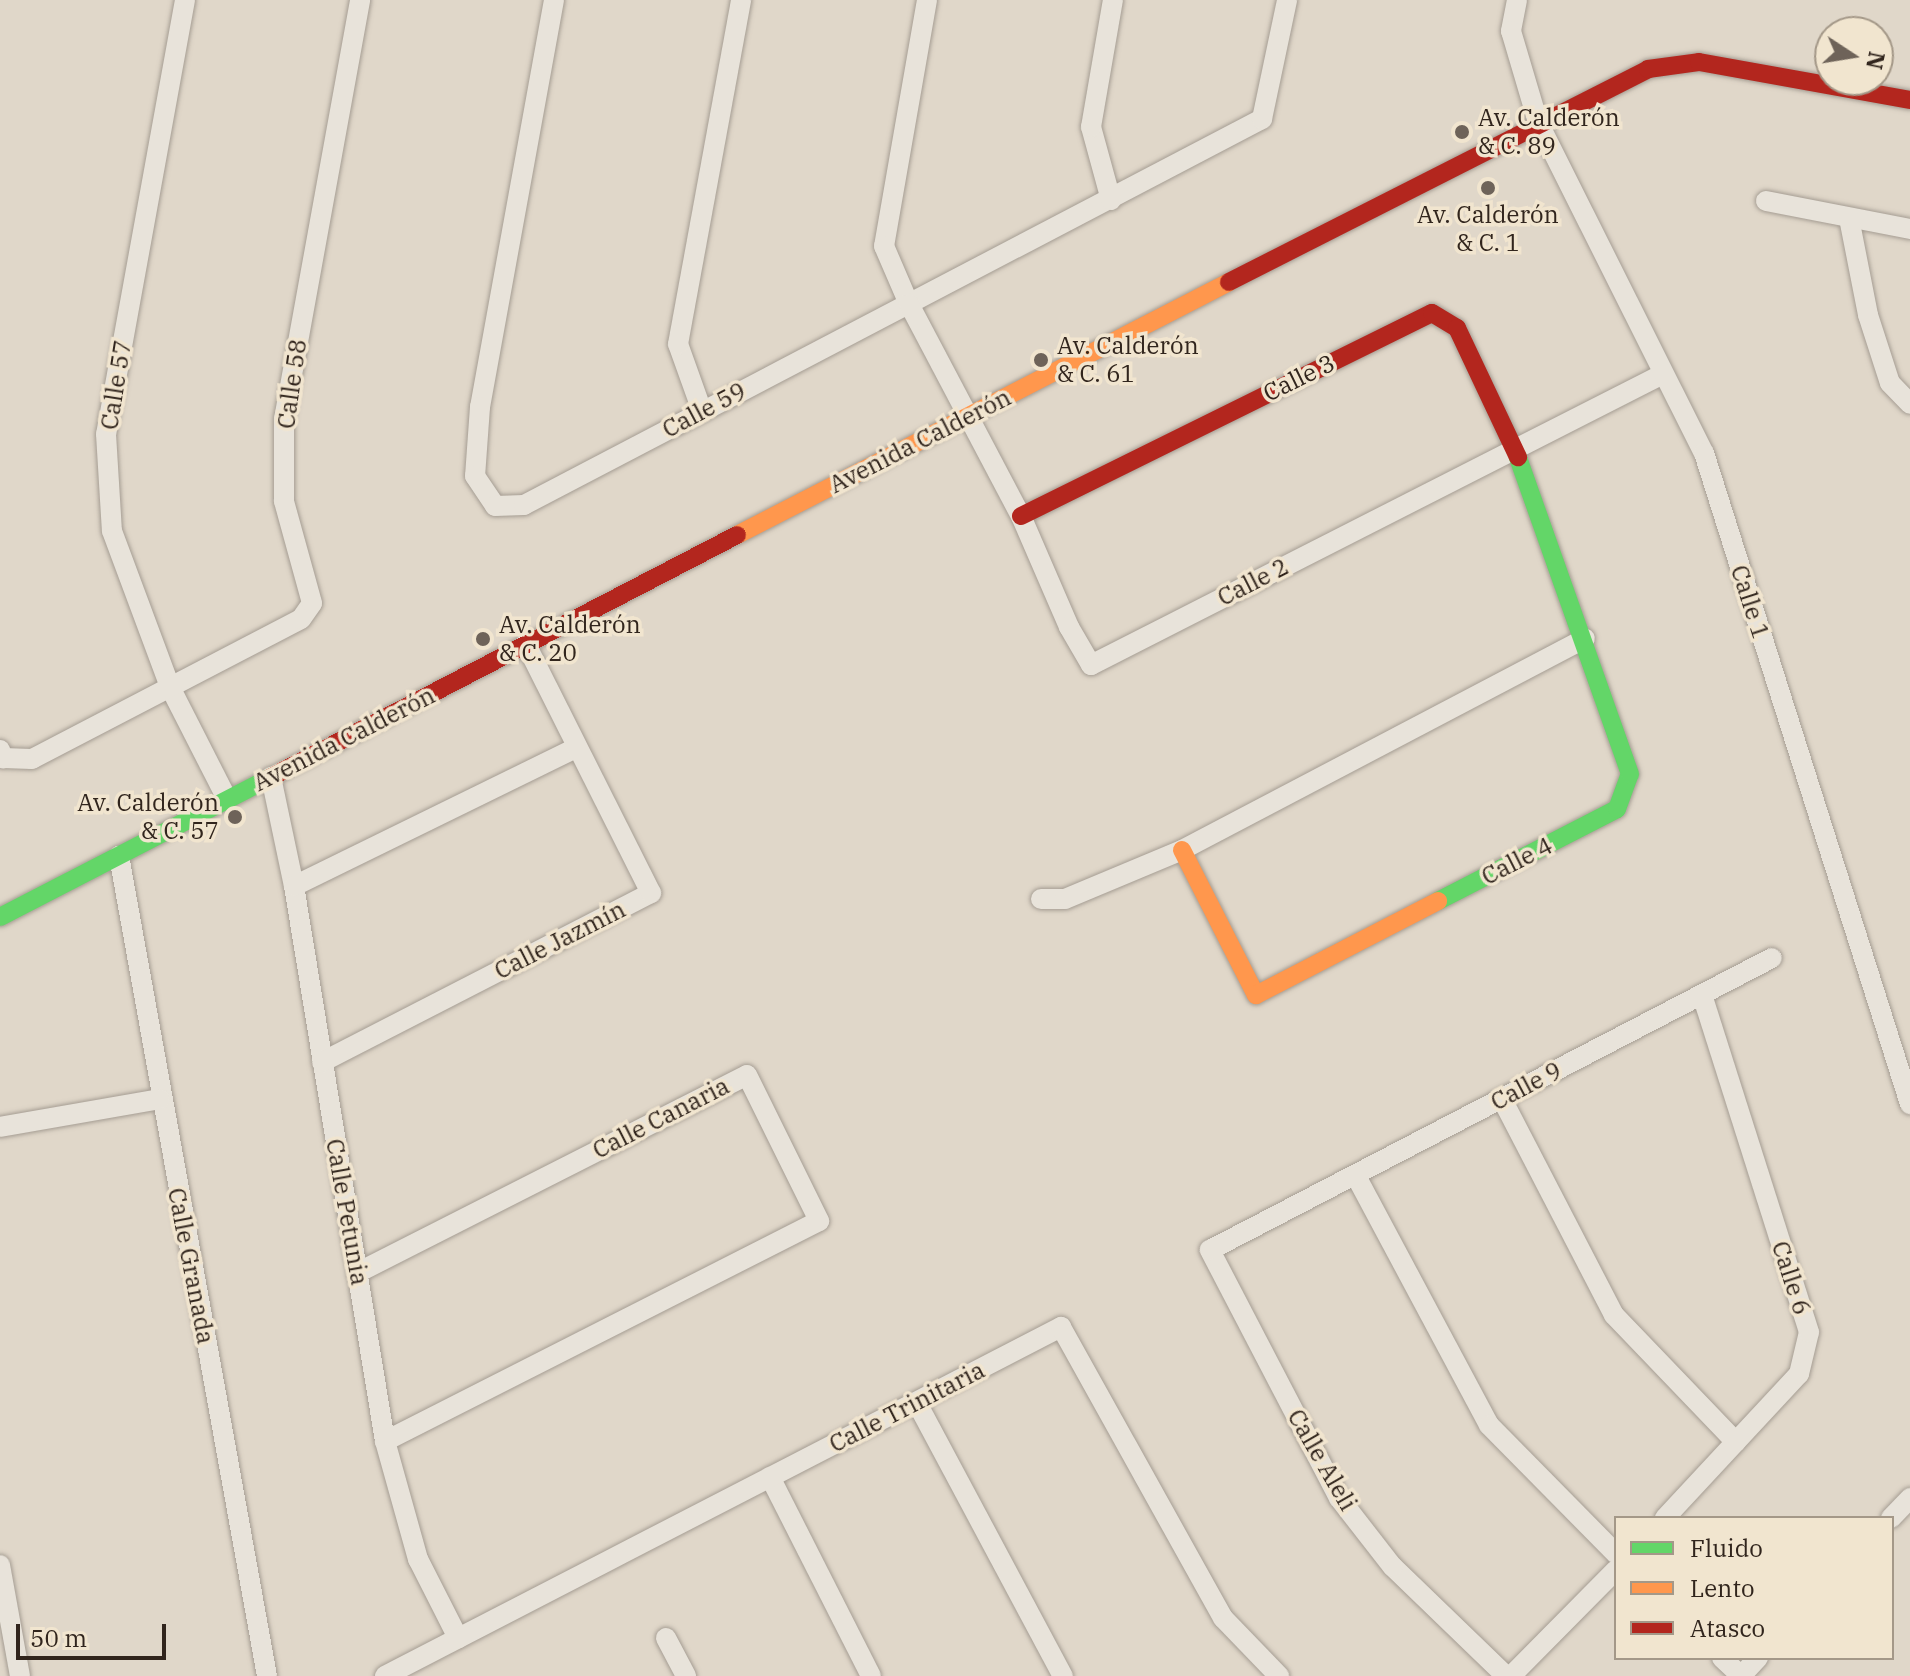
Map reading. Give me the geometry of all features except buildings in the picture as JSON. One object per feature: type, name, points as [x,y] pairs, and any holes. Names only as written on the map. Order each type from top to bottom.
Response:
[{"type":"street","name":"Calle 57","points":[[185,0],[106,434],[112,531],[170,687],[227,799]]},
{"type":"street","name":"Calle 58","points":[[0,750],[3,758],[32,759],[301,619],[312,603],[284,501],[284,419],[360,0]]},
{"type":"street","name":"Calle 59","points":[[554,0],[480,407],[475,476],[495,506],[524,505],[1262,119],[1287,0]]},
{"type":"street","points":[[702,411],[678,344],[741,0]]},
{"type":"street","name":"Calle 2","points":[[927,0],[884,246],[909,304],[970,414],[1021,516],[1069,627],[1091,665],[1663,374]]},
{"type":"street","points":[[1111,200],[1091,127],[1113,0]]},
{"type":"street","name":"Calle 1","points":[[1517,0],[1511,31],[1538,122],[1704,453],[1910,1104]]},
{"type":"street","name":"Avenida Calderón","points":[[0,917],[970,414],[1538,122],[1648,69],[1699,62],[1910,100]]},
{"type":"street","points":[[1766,201],[1910,229]]},
{"type":"street","points":[[1849,218],[1868,315],[1890,383],[1910,404]]},
{"type":"street","name":"Calle 3","points":[[1021,516],[1432,313],[1457,328],[1515,447]]},
{"type":"street","name":"Calle 4","points":[[1182,850],[1256,995],[1617,809],[1630,774],[1585,638],[1515,447]]},
{"type":"street","points":[[1041,899],[1065,899],[1182,850],[1585,638]]},
{"type":"street","points":[[294,886],[576,748],[526,644]]},
{"type":"street","name":"Calle Jazmín","points":[[322,1062],[651,893],[576,748]]},
{"type":"street","name":"Calle Petunia","points":[[271,777],[294,886],[385,1441],[418,1559],[458,1638]]},
{"type":"street","name":"Calle Granada","points":[[119,856],[160,1099],[267,1676]]},
{"type":"street","name":"Calle 9","points":[[1210,1250],[1772,958]]},
{"type":"street","name":"Calle 6","points":[[1667,1516],[1799,1374],[1809,1332],[1702,995]]},
{"type":"street","name":"Calle Canaria","points":[[357,1273],[747,1075],[819,1221],[385,1441]]},
{"type":"street","points":[[0,1127],[160,1099]]},
{"type":"street","points":[[1502,1099],[1614,1315],[1736,1442]]},
{"type":"street","points":[[1356,1176],[1489,1425],[1614,1552]]},
{"type":"street","name":"Calle Aleli","points":[[1210,1250],[1339,1498],[1392,1566],[1508,1676]]},
{"type":"street","name":"Calle Trinitaria","points":[[385,1676],[1061,1327],[1223,1618],[1279,1676]]},
{"type":"street","points":[[917,1403],[1063,1676]]},
{"type":"street","points":[[770,1477],[871,1676]]},
{"type":"street","points":[[1893,1516],[1910,1498]]},
{"type":"street","points":[[0,1565],[20,1676]]},
{"type":"street","points":[[1508,1676],[1614,1572]]},
{"type":"street","points":[[666,1638],[686,1676]]},
{"type":"street","points":[[1724,1660],[1741,1676],[1756,1660]]},
{"type":"traffic: fast","points":[[1438,901],[1617,809],[1630,774],[1518,457]]},
{"type":"traffic: fast","points":[[0,917],[271,777]]},
{"type":"traffic: slow","points":[[737,535],[1229,282]]},
{"type":"traffic: slow","points":[[1182,850],[1256,995],[1438,901]]},
{"type":"traffic: jam","points":[[1229,282],[1648,69],[1699,62],[1910,100]]},
{"type":"traffic: jam","points":[[1021,516],[1432,313],[1457,328],[1518,457]]},
{"type":"traffic: jam","points":[[271,777],[737,535]]},
{"type":"place","name":"Av. Calderón & C. 89","points":[[1462,132]]},
{"type":"place","name":"Av. Calderón & C. 1","points":[[1488,188]]},
{"type":"place","name":"Av. Calderón & C. 61","points":[[1041,360]]},
{"type":"place","name":"Av. Calderón & C. 20","points":[[483,639]]},
{"type":"place","name":"Av. Calderón & C. 57","points":[[235,817]]}]
